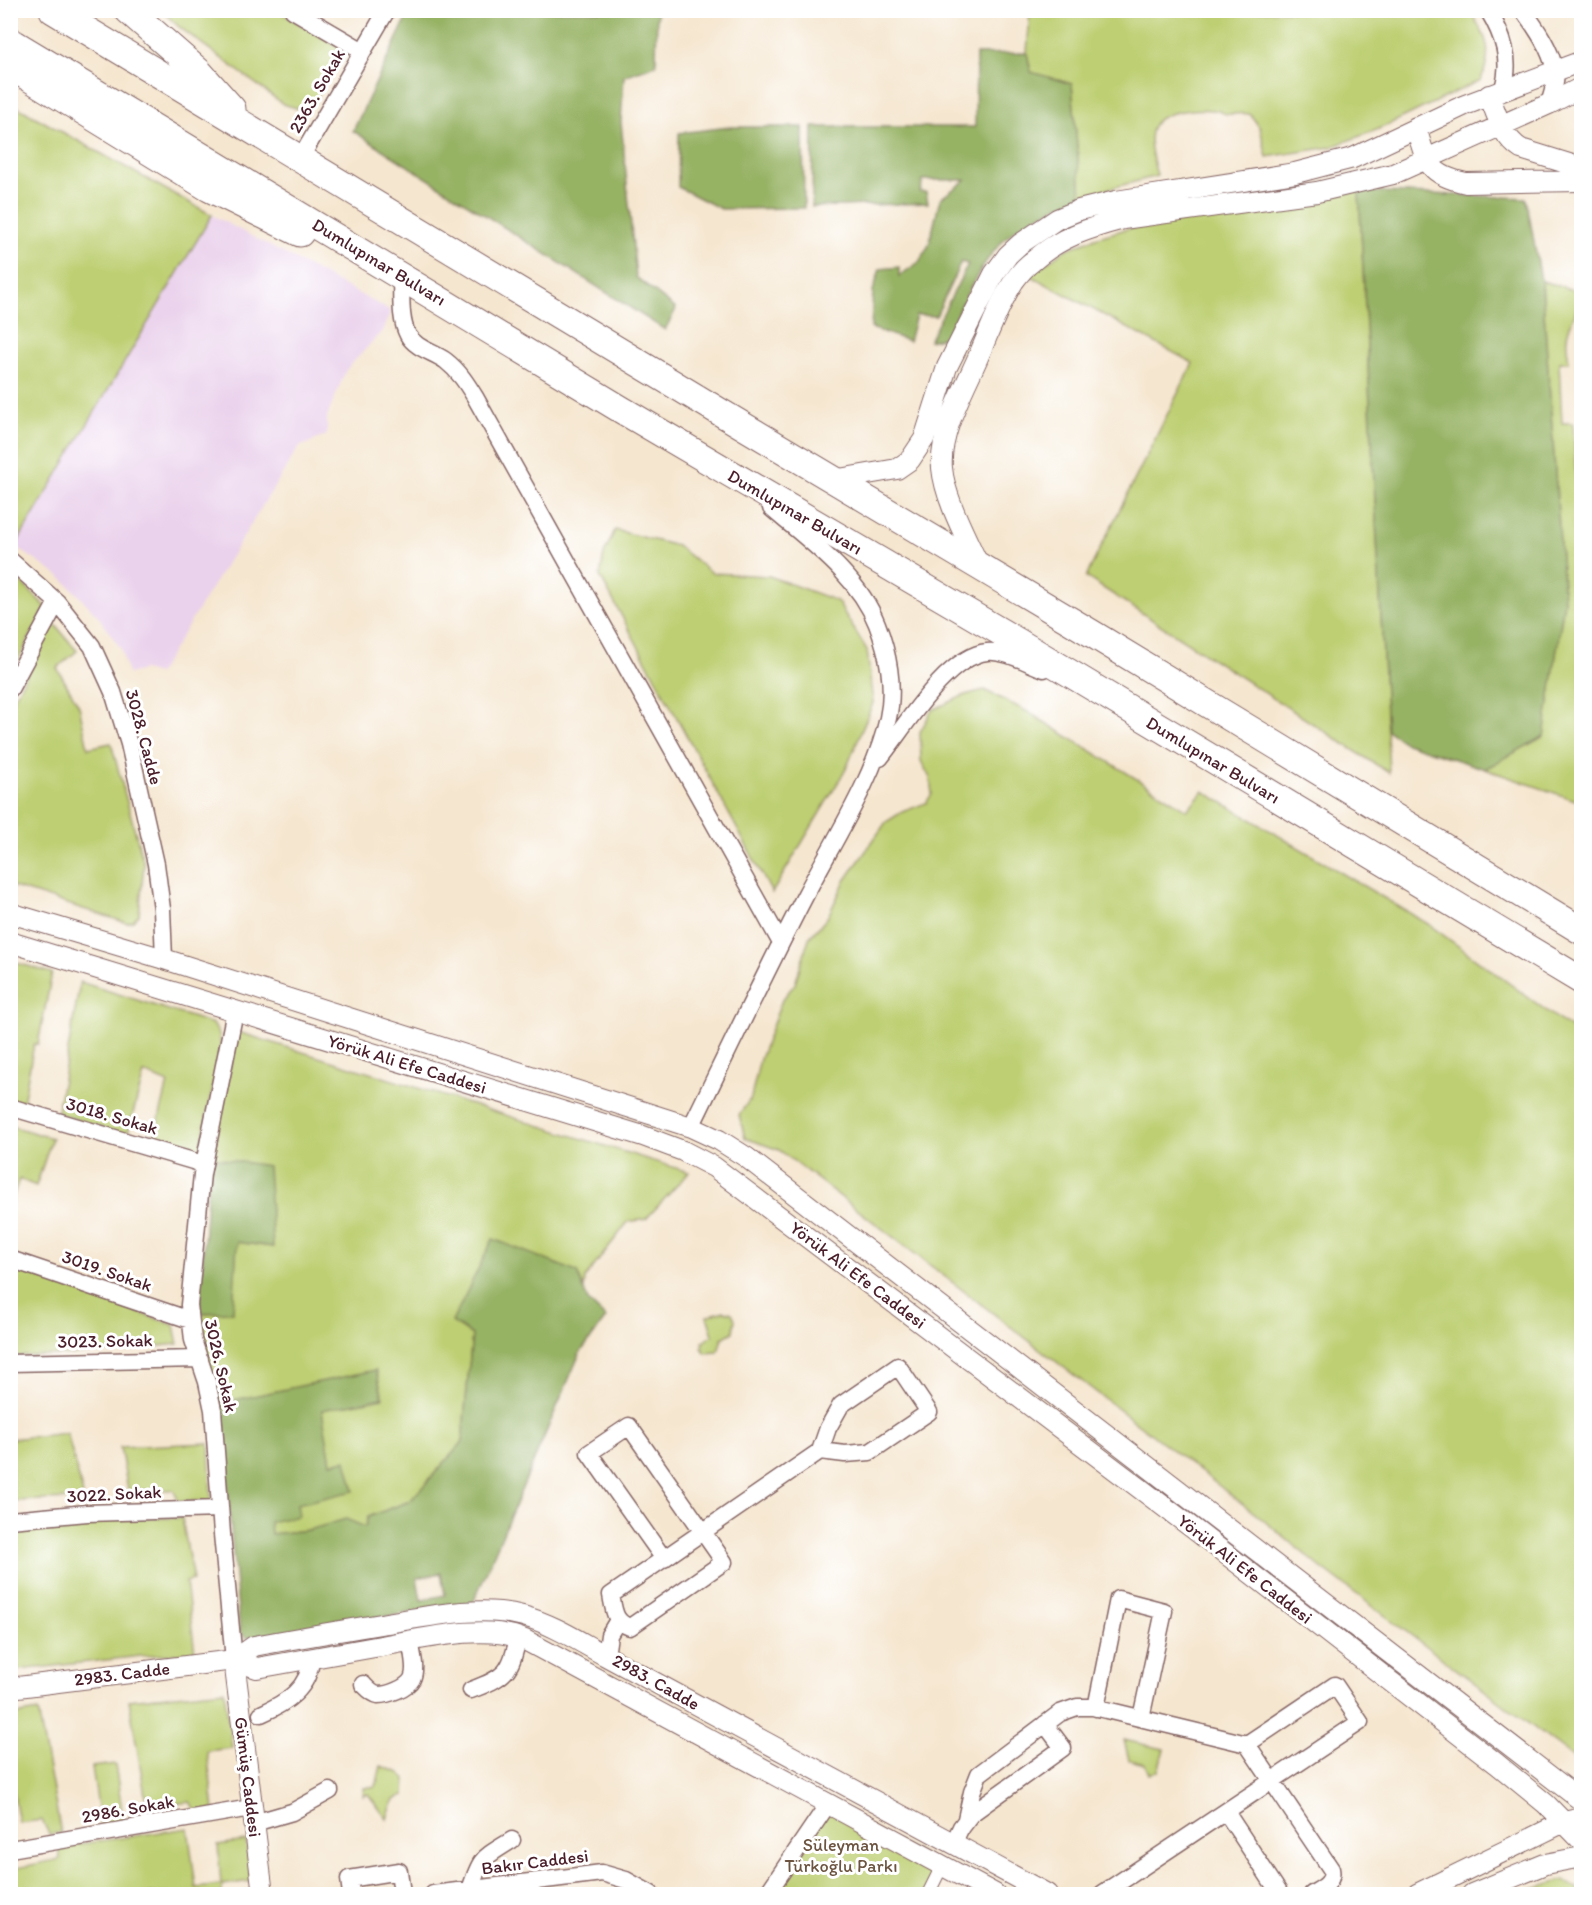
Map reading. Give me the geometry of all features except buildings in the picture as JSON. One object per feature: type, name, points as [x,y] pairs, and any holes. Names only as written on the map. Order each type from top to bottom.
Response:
[{"type":"highway","points":[[53,10],[979,566],[1581,931]]},
{"type":"highway","points":[[128,10],[199,72],[251,130]]},
{"type":"highway","name":"Dumlupınar Bulvarı","points":[[10,41],[631,416],[1088,685],[1581,981]]},
{"type":"highway","points":[[10,66],[209,188],[370,268],[396,272]]},
{"type":"highway","points":[[10,86],[183,188],[209,188]]},
{"type":"street","points":[[293,10],[363,51]]},
{"type":"street","name":"2363. Sokak","points":[[300,159],[387,10]]},
{"type":"street","points":[[1488,10],[1504,42],[1508,69],[1496,92],[1501,124],[1512,143],[1521,149],[1581,168]]},
{"type":"street","points":[[1523,10],[1541,35],[1555,71],[1550,104]]},
{"type":"street","points":[[833,480],[897,469],[918,450],[932,418],[947,367],[994,274],[1008,255],[1037,231],[1079,210],[1096,206],[1295,172],[1353,158],[1496,92],[1581,61]]},
{"type":"street","points":[[979,566],[945,485],[942,455],[945,438],[999,309],[1015,279],[1031,262],[1073,234],[1124,219],[1317,192],[1393,174],[1550,104],[1581,87]]},
{"type":"street","points":[[1416,128],[1425,159],[1432,170],[1441,176],[1466,183],[1581,181]]},
{"type":"street","points":[[396,272],[408,336],[416,344],[436,353],[448,363],[462,377],[475,397],[781,943]]},
{"type":"street","points":[[736,477],[849,579],[866,600],[877,622],[888,660],[891,698],[888,718],[874,765]]},
{"type":"street","name":"3028. Cadde","points":[[10,560],[57,602],[92,646],[113,692],[129,744],[160,887],[164,959]]},
{"type":"street","points":[[10,689],[57,602]]},
{"type":"street","points":[[683,1151],[691,1127],[781,943],[874,765],[945,674],[969,658],[986,652],[1001,653],[1088,685]]},
{"type":"street","name":"Yörük Ali Efe Caddesi","points":[[10,913],[164,959],[691,1127],[718,1140],[746,1157],[1581,1802]]},
{"type":"street","name":"Yörük Ali Efe Caddesi","points":[[10,942],[643,1136],[683,1151],[728,1176],[1176,1516],[1537,1796],[1573,1820],[1581,1841]]},
{"type":"street","name":"3026. Sokak","points":[[234,1660],[213,1410],[193,1340],[190,1293],[203,1164],[235,1011]]},
{"type":"street","name":"3018. Sokak","points":[[10,1107],[203,1164]]},
{"type":"street","name":"3019. Sokak","points":[[10,1259],[190,1320]]},
{"type":"street","name":"3023. Sokak","points":[[10,1363],[200,1359]]},
{"type":"street","points":[[664,1558],[590,1453],[629,1426],[703,1532],[724,1563],[633,1626],[628,1627],[618,1620],[611,1595],[664,1558],[703,1532],[820,1451],[828,1428],[840,1405],[898,1366],[929,1412],[870,1452],[845,1454],[820,1451]]},
{"type":"street","name":"3022. Sokak","points":[[10,1520],[87,1514],[220,1509]]},
{"type":"street","points":[[1096,1708],[1118,1599],[1164,1611],[1141,1718]]},
{"type":"street","points":[[471,1690],[496,1679],[507,1670],[513,1661],[509,1635],[498,1612]]},
{"type":"street","name":"2983. Cadde","points":[[234,1660],[254,1646],[422,1617],[498,1612],[523,1616],[536,1620],[606,1656],[1047,1894]]},
{"type":"street","points":[[606,1656],[609,1635],[618,1620]]},
{"type":"street","name":"2983. Cadde","points":[[10,1688],[234,1660],[257,1668],[410,1641],[458,1635],[509,1635],[995,1894]]},
{"type":"street","points":[[363,1684],[379,1695],[400,1689],[409,1682],[413,1672],[410,1641]]},
{"type":"street","points":[[261,1714],[281,1704],[297,1692],[308,1676],[311,1658]]},
{"type":"street","name":"Gümüş Caddesi","points":[[234,1660],[263,1894]]},
{"type":"street","points":[[1102,1894],[1360,1722],[1335,1685],[1247,1744]]},
{"type":"street","points":[[928,1894],[966,1819],[979,1774],[1045,1724],[1068,1709],[1081,1706],[1247,1744],[1331,1869],[1332,1875],[1329,1883],[1312,1894]]},
{"type":"street","points":[[966,1819],[1063,1748],[1045,1724]]},
{"type":"street","name":"2986. Sokak","points":[[10,1849],[292,1812],[330,1791]]},
{"type":"street","points":[[767,1894],[828,1804]]},
{"type":"street","points":[[1226,1812],[1280,1894]]},
{"type":"street","points":[[1417,1894],[1573,1820]]},
{"type":"street","points":[[470,1890],[483,1858],[512,1840]]},
{"type":"street","points":[[1472,1894],[1545,1864],[1581,1857]]},
{"type":"street","points":[[351,1894],[349,1879],[399,1871],[402,1894]]},
{"type":"street","name":"Bakır Caddesi","points":[[434,1894],[470,1890],[500,1891],[606,1874],[626,1880],[651,1894]]},
{"type":"shaded area","points":[[212,215],[391,311],[384,329],[346,370],[327,417],[327,435],[299,447],[158,674],[143,670],[128,674],[121,649],[98,616],[63,579],[15,546]]},
{"type":"green space","points":[[162,11],[278,11],[343,49],[314,103],[299,109],[283,104],[178,26]]},
{"type":"green space","points":[[410,11],[657,11],[656,65],[624,76],[621,122],[636,277],[676,309],[665,330],[353,131]]},
{"type":"green space","points":[[1030,11],[1470,11],[1481,29],[1488,51],[1481,80],[1379,129],[1331,147],[1267,157],[1260,128],[1250,114],[1226,114],[1203,110],[1183,111],[1165,116],[1153,126],[1150,138],[1157,176],[1081,196],[1072,84],[1030,72],[1027,53]]},
{"type":"green space","points":[[1027,53],[1031,72],[1072,84],[1081,196],[1034,218],[1006,237],[985,263],[945,337],[929,341],[968,264],[961,262],[936,316],[916,315],[909,341],[871,328],[873,291],[880,269],[899,267],[899,276],[919,262],[929,245],[940,199],[966,180],[923,180],[920,192],[926,192],[928,203],[812,207],[813,127],[975,127],[976,54]]},
{"type":"green space","points":[[10,103],[212,215],[15,546],[10,543]]},
{"type":"green space","points":[[730,127],[803,127],[804,208],[721,209],[678,187],[679,133]]},
{"type":"green space","points":[[1359,191],[1389,773],[1086,577],[1193,363],[1029,275],[1065,250],[1126,229]]},
{"type":"green space","points":[[1359,191],[1526,198],[1542,285],[1564,601],[1544,736],[1485,769],[1406,743],[1387,730]]},
{"type":"green space","points":[[1542,281],[1581,292],[1579,304],[1568,332],[1569,362],[1559,362],[1562,423],[1573,423],[1581,585],[1581,802],[1485,769],[1544,736],[1564,601]]},
{"type":"green space","points":[[615,530],[677,546],[712,573],[769,576],[837,601],[867,650],[873,703],[846,769],[772,893],[600,576],[604,554]]},
{"type":"green space","points":[[11,573],[46,607],[11,673]]},
{"type":"green space","points":[[54,623],[77,651],[57,668],[79,706],[88,748],[111,743],[144,864],[139,915],[127,923],[11,886],[11,704]]},
{"type":"green space","points":[[984,690],[1028,712],[1187,810],[1203,791],[1428,924],[1581,1036],[1581,1763],[1319,1566],[1252,1511],[779,1150],[745,1138],[739,1115],[751,1098],[760,1059],[782,1000],[795,984],[809,938],[827,918],[845,881],[886,822],[902,812],[926,803],[932,794],[930,778],[921,761],[920,732],[932,710],[965,695]]},
{"type":"green space","points":[[10,961],[52,973],[38,1044],[34,1044],[23,1103],[11,1100]]},
{"type":"green space","points":[[80,982],[213,1024],[219,1034],[221,1046],[200,1152],[194,1155],[153,1143],[168,1083],[144,1073],[127,1136],[57,1113]]},
{"type":"green space","points":[[238,1032],[689,1172],[646,1219],[628,1222],[585,1278],[584,1289],[577,1272],[472,1335],[462,1443],[410,1501],[368,1517],[365,1527],[271,1534],[269,1522],[297,1504],[331,1464],[321,1410],[383,1398],[376,1371],[220,1403],[202,1336],[199,1313],[233,1312],[236,1242],[272,1247],[210,1157]]},
{"type":"green space","points":[[11,1126],[52,1138],[36,1186],[19,1179],[11,1203]]},
{"type":"green space","points":[[210,1157],[268,1166],[273,1247],[237,1242],[233,1312],[199,1313]]},
{"type":"green space","points":[[493,1239],[577,1272],[588,1301],[606,1318],[580,1353],[473,1603],[246,1638],[240,1632],[220,1403],[376,1370],[383,1398],[322,1410],[331,1463],[346,1460],[354,1491],[297,1504],[299,1516],[270,1522],[271,1534],[309,1530],[346,1519],[365,1527],[368,1517],[410,1501],[462,1443],[472,1335],[452,1322]],"holes":[[[441,1573],[445,1595],[421,1600],[417,1578]]]},
{"type":"green space","points":[[10,1267],[174,1325],[178,1344],[70,1355],[11,1356]]},
{"type":"green space","points":[[724,1311],[732,1313],[735,1319],[733,1332],[722,1338],[718,1352],[705,1353],[702,1348],[703,1342],[713,1335],[707,1316]]},
{"type":"green space","points":[[67,1433],[83,1495],[77,1499],[11,1501],[11,1439]]},
{"type":"green space","points":[[209,1443],[211,1501],[179,1501],[173,1490],[128,1490],[120,1447]]},
{"type":"green space","points":[[182,1518],[193,1580],[186,1582],[195,1653],[141,1656],[11,1671],[10,1533],[110,1519]]},
{"type":"green space","points":[[224,1690],[232,1748],[207,1751],[214,1810],[197,1812],[190,1802],[147,1807],[129,1700]]},
{"type":"green space","points":[[38,1711],[61,1833],[49,1834],[42,1820],[19,1823],[11,1778],[10,1716]]},
{"type":"green space","points":[[1124,1740],[1164,1749],[1158,1770],[1149,1774],[1145,1764],[1129,1760]]},
{"type":"green space","points":[[115,1764],[124,1823],[101,1827],[92,1767]]},
{"type":"green space","points":[[381,1766],[400,1773],[406,1779],[405,1795],[395,1801],[387,1819],[368,1794],[363,1796],[364,1788],[376,1786]]},
{"type":"green space","name":"Süleyman Türkoğlu Parkı","points":[[828,1804],[942,1866],[928,1894],[767,1894]]},
{"type":"green space","points":[[188,1828],[196,1888],[221,1885],[218,1845],[246,1841],[251,1881],[222,1885],[222,1894],[15,1894],[12,1869],[60,1859],[59,1847]]},
{"type":"green space","points":[[1564,1880],[1581,1894],[1517,1894]]}]
